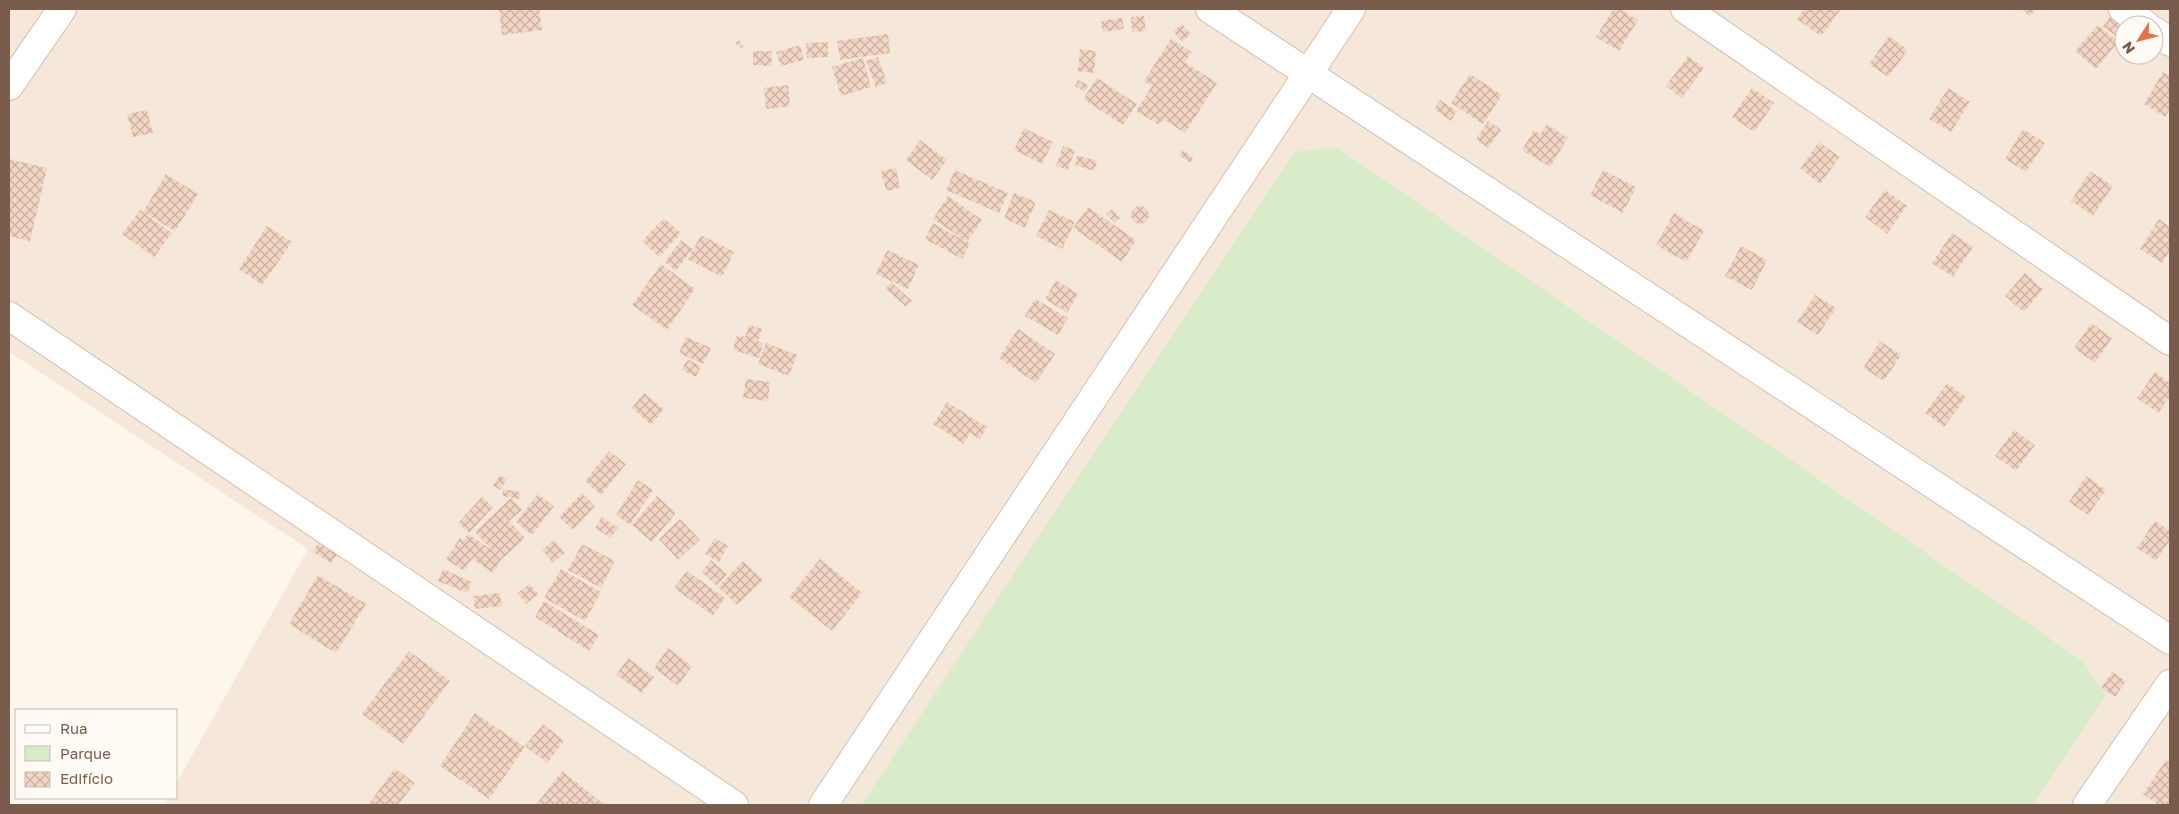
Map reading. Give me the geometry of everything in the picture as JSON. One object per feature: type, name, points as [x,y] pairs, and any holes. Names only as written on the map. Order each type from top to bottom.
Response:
[{"type":"street","points":[[9,86],[62,9]]},
{"type":"street","points":[[1210,9],[2170,640]]},
{"type":"street","points":[[824,805],[1352,9]]},
{"type":"street","points":[[1685,9],[2170,341]]},
{"type":"street","points":[[9,316],[734,805]]},
{"type":"street","points":[[2087,805],[2170,684]]},
{"type":"shaded area","points":[[9,9],[2170,9],[2170,805],[165,805],[168,799],[178,799],[178,780],[308,549],[9,352]]},
{"type":"green space","points":[[1336,147],[2084,662],[2105,696],[2033,805],[861,805],[1294,152]]},
{"type":"building","points":[[499,9],[539,9],[542,30],[502,35]]},
{"type":"building","points":[[1613,9],[1620,9],[1638,20],[1619,51],[1596,37]]},
{"type":"building","points":[[1804,9],[1841,9],[1821,36],[1797,19]]},
{"type":"building","points":[[2020,9],[2036,9],[2030,16]]},
{"type":"building","points":[[2114,11],[2117,15],[2114,15],[2114,34],[2103,27]]},
{"type":"building","points":[[1144,16],[1146,31],[1132,32],[1131,17]]},
{"type":"building","points":[[1122,18],[1124,29],[1103,32],[1101,21]]},
{"type":"building","points":[[1182,24],[1191,34],[1182,42],[1173,31]]},
{"type":"building","points":[[2098,25],[2114,39],[2114,47],[2096,69],[2075,51]]},
{"type":"building","points":[[888,34],[890,53],[840,60],[837,41]]},
{"type":"building","points":[[1889,36],[1908,50],[1888,77],[1869,64]]},
{"type":"building","points":[[1171,39],[1192,52],[1185,62],[1217,83],[1185,133],[1163,119],[1159,125],[1136,111],[1152,86],[1144,81]]},
{"type":"building","points":[[739,40],[744,46],[741,49],[735,43]]},
{"type":"building","points":[[828,42],[828,57],[807,58],[806,43]]},
{"type":"building","points":[[800,45],[804,60],[781,66],[776,52]]},
{"type":"building","points":[[1080,49],[1096,51],[1094,73],[1078,71]]},
{"type":"building","points":[[753,51],[772,51],[771,66],[753,65]]},
{"type":"building","points":[[1688,56],[1704,68],[1682,98],[1666,86]]},
{"type":"building","points":[[878,57],[887,83],[876,87],[866,61]]},
{"type":"building","points":[[863,58],[871,87],[841,96],[832,67]]},
{"type":"building","points":[[2163,72],[2170,76],[2170,109],[2165,117],[2144,104]]},
{"type":"building","points":[[1470,74],[1502,95],[1483,124],[1451,103]]},
{"type":"building","points":[[1097,78],[1137,104],[1123,125],[1083,99]]},
{"type":"building","points":[[1078,80],[1088,85],[1085,92],[1075,86]]},
{"type":"building","points":[[788,85],[790,106],[766,109],[764,88]]},
{"type":"building","points":[[1752,88],[1774,103],[1754,132],[1732,117]]},
{"type":"building","points":[[1948,88],[1970,102],[1951,132],[1929,119]]},
{"type":"building","points":[[1440,100],[1457,111],[1451,121],[1434,109]]},
{"type":"building","points":[[147,110],[153,133],[133,137],[127,114]]},
{"type":"building","points":[[1488,121],[1501,130],[1488,148],[1476,139]]},
{"type":"building","points":[[1547,124],[1568,138],[1550,167],[1522,150],[1534,130],[1540,134]]},
{"type":"building","points":[[1024,128],[1053,142],[1042,164],[1014,150]]},
{"type":"building","points":[[2023,129],[2045,143],[2026,172],[2005,159]]},
{"type":"building","points":[[920,140],[947,160],[932,180],[906,160]]},
{"type":"building","points":[[1819,142],[1840,157],[1820,184],[1800,168]]},
{"type":"building","points":[[1063,146],[1075,150],[1068,170],[1056,166]]},
{"type":"building","points":[[1183,150],[1193,158],[1190,163],[1179,155]]},
{"type":"building","points":[[1077,155],[1097,161],[1094,171],[1075,165]]},
{"type":"building","points":[[9,159],[47,168],[30,241],[9,236]]},
{"type":"building","points":[[896,168],[900,188],[886,191],[881,171]]},
{"type":"building","points":[[955,170],[1008,193],[999,213],[946,190]]},
{"type":"building","points":[[1603,170],[1636,187],[1623,213],[1590,195]]},
{"type":"building","points":[[2090,171],[2113,186],[2093,216],[2071,201]]},
{"type":"building","points":[[166,174],[198,194],[175,231],[143,212]]},
{"type":"building","points":[[1885,190],[1907,206],[1887,234],[1865,217]]},
{"type":"building","points":[[1014,193],[1036,202],[1025,228],[1004,218]]},
{"type":"building","points":[[948,196],[982,220],[967,242],[933,219]]},
{"type":"building","points":[[1136,206],[1144,206],[1149,211],[1147,222],[1136,224],[1131,219],[1131,211]]},
{"type":"building","points":[[1088,207],[1136,240],[1122,262],[1073,228]]},
{"type":"building","points":[[1112,209],[1120,218],[1114,223],[1106,214]]},
{"type":"building","points":[[140,210],[172,233],[154,257],[122,234]]},
{"type":"building","points":[[1049,210],[1075,222],[1062,249],[1036,236]]},
{"type":"building","points":[[1674,213],[1704,231],[1686,262],[1656,245]]},
{"type":"building","points":[[664,218],[681,233],[659,257],[642,241]]},
{"type":"building","points":[[2159,219],[2170,227],[2170,251],[2162,263],[2140,249]]},
{"type":"building","points":[[933,223],[970,244],[962,259],[925,239]]},
{"type":"building","points":[[267,226],[292,242],[262,285],[239,269]]},
{"type":"building","points":[[1952,233],[1973,247],[1953,277],[1932,263]]},
{"type":"building","points":[[701,235],[734,252],[722,277],[688,259]]},
{"type":"building","points":[[681,240],[693,249],[676,271],[665,262]]},
{"type":"building","points":[[1741,246],[1767,260],[1752,290],[1725,276]]},
{"type":"building","points":[[887,250],[919,265],[908,289],[876,274]]},
{"type":"building","points":[[661,264],[695,289],[667,330],[632,305]]},
{"type":"building","points":[[2025,273],[2043,289],[2024,312],[2005,296]]},
{"type":"building","points":[[1056,280],[1078,294],[1067,313],[1045,299]]},
{"type":"building","points":[[891,282],[912,301],[906,307],[886,289]]},
{"type":"building","points":[[1815,295],[1836,308],[1818,335],[1797,322]]},
{"type":"building","points":[[1035,299],[1068,318],[1058,335],[1025,316]]},
{"type":"building","points":[[2091,323],[2112,338],[2095,363],[2074,348]]},
{"type":"building","points":[[749,325],[762,329],[758,341],[763,343],[759,358],[733,350],[737,335],[745,337]]},
{"type":"building","points":[[1018,329],[1055,354],[1036,383],[999,358]]},
{"type":"building","points":[[686,337],[711,348],[703,364],[679,353]]},
{"type":"building","points":[[1880,341],[1901,355],[1884,381],[1863,368]]},
{"type":"building","points":[[766,343],[797,355],[789,376],[758,364]]},
{"type":"building","points":[[687,359],[701,366],[696,377],[682,370]]},
{"type":"building","points":[[2155,372],[2170,383],[2170,397],[2158,413],[2137,398]]},
{"type":"building","points":[[746,379],[770,382],[768,401],[743,398]]},
{"type":"building","points":[[1947,383],[1966,397],[1944,427],[1925,413]]},
{"type":"building","points":[[644,393],[664,409],[651,425],[632,408]]},
{"type":"building","points":[[947,402],[987,427],[980,439],[970,433],[964,444],[933,424]]},
{"type":"building","points":[[2014,430],[2035,445],[2016,471],[1995,456]]},
{"type":"building","points":[[609,451],[626,464],[601,495],[585,481]]},
{"type":"building","points":[[500,475],[507,480],[500,490],[493,485]]},
{"type":"building","points":[[2086,476],[2106,490],[2088,515],[2069,502]]},
{"type":"building","points":[[638,480],[653,490],[630,525],[616,515]]},
{"type":"building","points":[[503,489],[520,492],[519,499],[502,496]]},
{"type":"building","points":[[582,493],[595,506],[573,530],[559,517]]},
{"type":"building","points":[[538,494],[554,506],[532,535],[516,522]]},
{"type":"building","points":[[657,496],[676,513],[652,542],[632,525]]},
{"type":"building","points":[[482,497],[493,507],[469,533],[458,523]]},
{"type":"building","points":[[511,498],[522,510],[509,521],[525,538],[501,560],[493,573],[472,559],[464,571],[446,559],[460,538],[463,541],[468,534],[493,551],[475,532]]},
{"type":"building","points":[[602,517],[618,528],[611,538],[595,528]]},
{"type":"building","points":[[680,519],[700,540],[678,560],[659,539]]},
{"type":"building","points":[[2155,521],[2170,531],[2170,540],[2156,561],[2137,548]]},
{"type":"building","points":[[715,538],[728,546],[719,562],[705,554]]},
{"type":"building","points":[[320,540],[339,552],[331,563],[313,552]]},
{"type":"building","points":[[554,540],[565,553],[553,563],[542,550]]},
{"type":"building","points":[[582,544],[615,561],[601,588],[568,570]]},
{"type":"building","points":[[820,559],[862,593],[832,631],[789,597]]},
{"type":"building","points":[[711,560],[727,574],[717,586],[702,572]]},
{"type":"building","points":[[743,561],[763,580],[737,605],[718,587]]},
{"type":"building","points":[[443,569],[472,582],[467,593],[438,581]]},
{"type":"building","points":[[561,569],[601,592],[585,621],[544,598]]},
{"type":"building","points":[[687,571],[725,598],[713,616],[674,588]]},
{"type":"building","points":[[318,575],[366,604],[336,653],[289,624]]},
{"type":"building","points":[[530,584],[538,594],[526,604],[517,593]]},
{"type":"building","points":[[500,593],[502,606],[475,609],[473,596]]},
{"type":"building","points":[[544,601],[599,635],[589,651],[535,617]]},
{"type":"building","points":[[668,648],[692,666],[678,686],[654,668]]},
{"type":"building","points":[[409,651],[450,681],[403,744],[362,714]]},
{"type":"building","points":[[628,658],[654,677],[642,693],[616,675]]},
{"type":"building","points":[[2112,672],[2126,681],[2115,697],[2101,688]]},
{"type":"building","points":[[475,713],[525,747],[489,799],[440,766]]},
{"type":"building","points":[[543,724],[564,741],[547,763],[525,746]]},
{"type":"building","points":[[2166,760],[2170,762],[2170,805],[2159,805],[2143,794]]},
{"type":"building","points":[[395,768],[415,783],[398,805],[368,805]]},
{"type":"building","points":[[562,771],[605,805],[536,805]]}]
